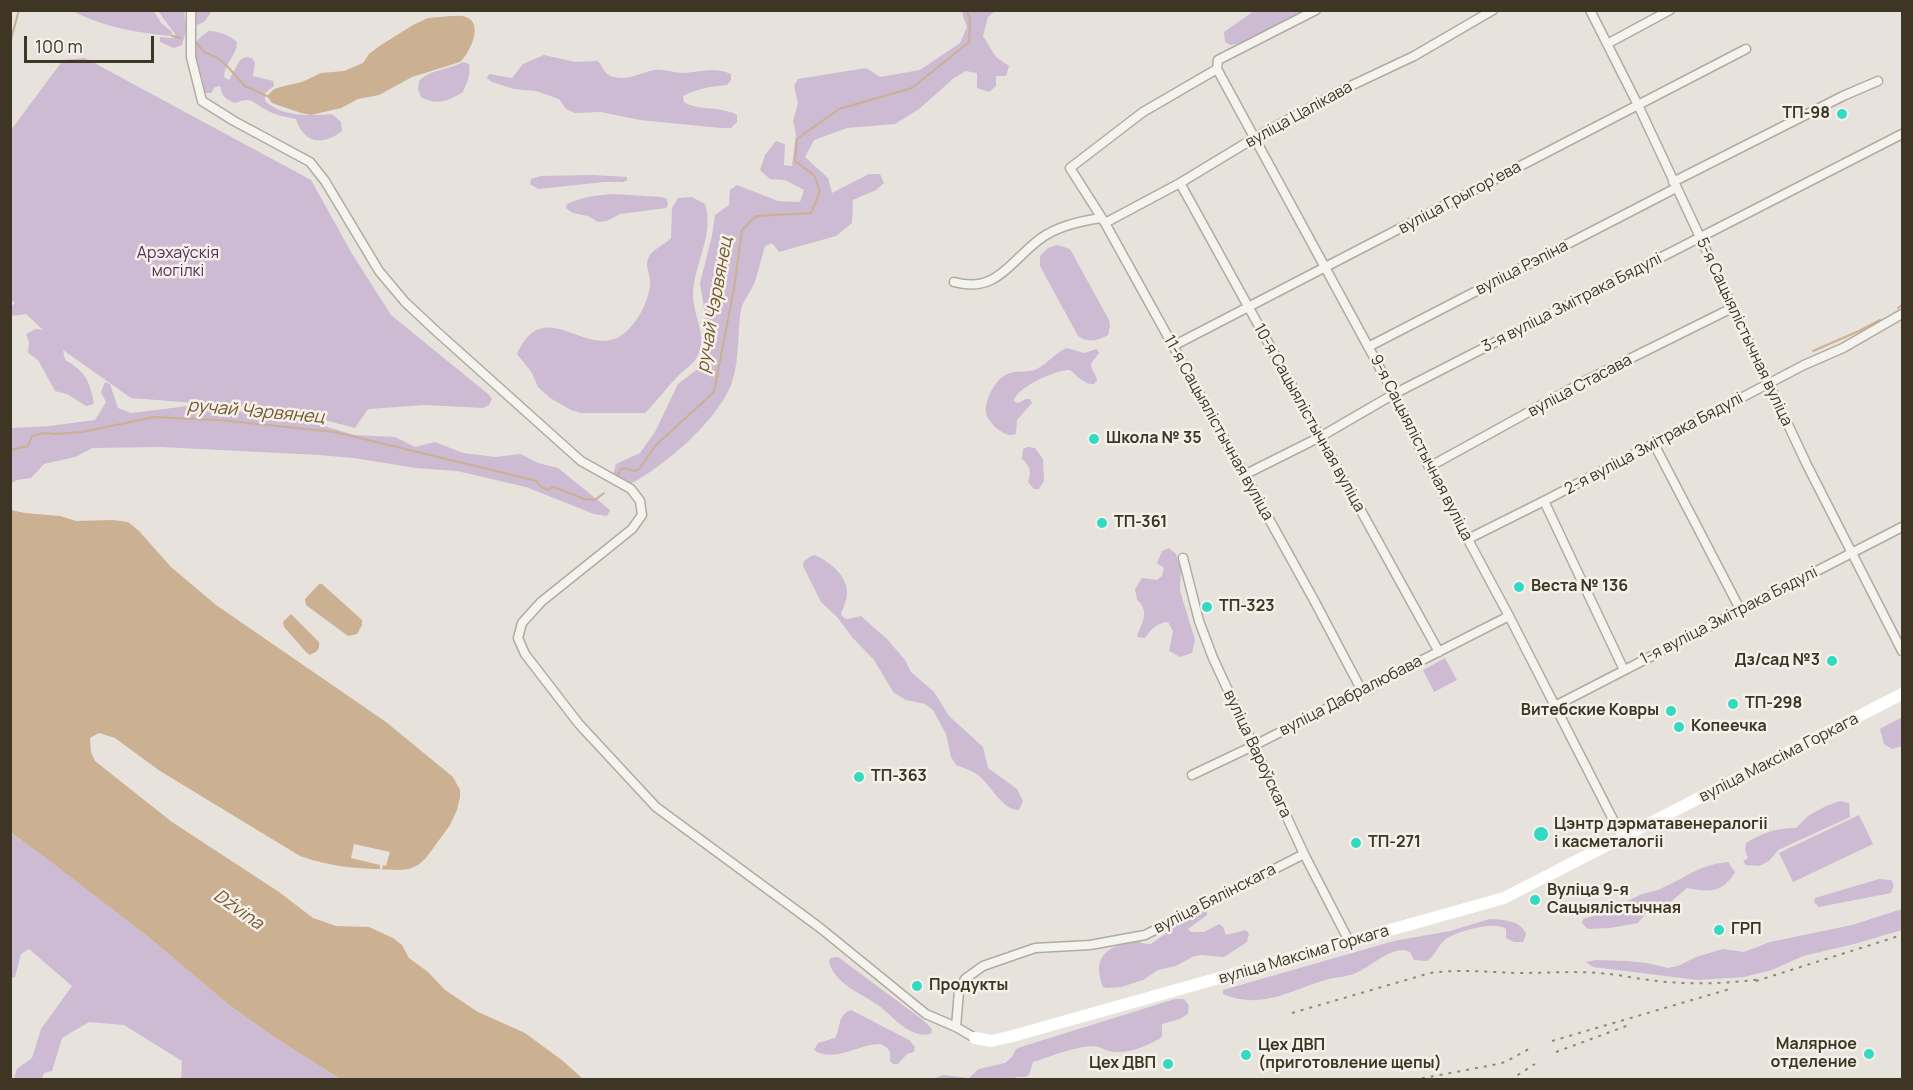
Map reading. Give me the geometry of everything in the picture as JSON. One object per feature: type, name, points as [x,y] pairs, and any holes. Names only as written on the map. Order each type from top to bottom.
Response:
[{"type":"main road","name":"вуліца Максіма Горкага","points":[[975,1038],[991,1041],[1009,1037],[1350,943],[1503,898],[1623,839],[1902,694]]},
{"type":"main road","name":"вуліца Максіма Горкага","points":[[1623,839],[1692,808],[1902,703]]},
{"type":"street","points":[[191,10],[191,57],[202,101],[310,162],[325,181],[379,270],[405,302],[576,456],[631,489],[640,501],[642,515],[632,530],[541,602],[522,623],[518,638],[525,654],[546,683],[579,724],[656,807],[819,927],[926,1014],[956,1026],[975,1038]]},
{"type":"street","points":[[1217,64],[1316,10]]},
{"type":"street","name":"вуліца Цалікава","points":[[954,282],[979,286],[999,276],[1041,237],[1075,222],[1103,220],[1180,183],[1256,137],[1342,90],[1414,56],[1494,10]]},
{"type":"street","name":"5-я Сацыялістычная вуліца","points":[[1590,10],[1638,105],[1807,465],[1902,651]]},
{"type":"street","points":[[1607,44],[1670,10]]},
{"type":"street","name":"вуліца Грыгорʼева","points":[[1173,346],[1746,50]]},
{"type":"street","name":"9-я Сацыялістычная вуліца","points":[[1217,64],[1394,394],[1429,467],[1509,616],[1623,839]]},
{"type":"street","name":"11-я Сацыялістычная вуліца","points":[[1217,64],[1143,112],[1070,168],[1103,220],[1362,691]]},
{"type":"street","name":"вуліца Рэпіна","points":[[1368,347],[1832,101],[1878,81]]},
{"type":"street","name":"3-я вуліца Змітрака Бядулі","points":[[1244,475],[1320,437],[1394,394],[1902,134]]},
{"type":"street","name":"10-я Сацыялістычная вуліца","points":[[1180,183],[1439,652]]},
{"type":"street","name":"вуліца Стасава","points":[[1429,467],[1585,381],[1732,308]]},
{"type":"street","name":"2-я вуліца Змітрака Бядулі","points":[[1468,539],[1768,383],[1843,348],[1902,314]]},
{"type":"street","points":[[1654,444],[1741,611]]},
{"type":"street","points":[[1544,501],[1624,670]]},
{"type":"street","name":"1-я вуліца Змітрака Бядулі","points":[[1555,706],[1902,527]]},
{"type":"street","name":"вуліца Вароўскага","points":[[1183,558],[1203,630],[1253,746],[1304,854],[1350,943]]},
{"type":"street","name":"вуліца Дабралюбава","points":[[1192,774],[1253,746],[1509,616]]},
{"type":"street","name":"вуліца Бялінскага","points":[[956,1026],[959,991],[965,979],[983,966],[1035,948],[1090,945],[1144,935],[1304,854]]},
{"type":"green space","points":[[72,11],[154,11],[161,23],[172,32],[172,36],[121,28]]},
{"type":"green space","points":[[158,11],[184,11],[186,30],[182,45],[174,48],[160,42],[160,37],[174,38],[175,34]]},
{"type":"green space","points":[[193,11],[212,11],[204,22],[197,25],[193,23]]},
{"type":"green space","points":[[963,11],[995,11],[988,17],[983,36],[996,57],[1009,66],[1006,76],[996,76],[996,86],[989,92],[977,88],[977,73],[966,71],[954,78],[919,109],[895,124],[847,128],[814,140],[805,157],[828,178],[832,193],[869,174],[880,174],[884,183],[876,190],[853,200],[852,223],[836,236],[779,252],[772,243],[765,246],[754,285],[741,310],[736,364],[732,382],[725,397],[715,412],[688,442],[656,468],[626,486],[613,474],[616,464],[640,453],[655,432],[678,384],[704,364],[710,345],[700,283],[715,215],[729,205],[730,190],[737,185],[778,201],[800,202],[804,190],[785,180],[770,179],[760,170],[765,155],[776,141],[785,144],[784,165],[792,166],[796,134],[793,121],[798,103],[794,86],[798,79],[866,68],[880,77],[920,70],[960,43],[967,27]]},
{"type":"green space","points":[[1254,11],[1307,11],[1241,43],[1231,45],[1225,42],[1224,32]]},
{"type":"green space","points":[[209,31],[224,34],[237,42],[224,77],[229,80],[240,60],[246,57],[252,58],[255,63],[253,76],[273,81],[274,86],[265,93],[265,101],[288,113],[332,114],[341,122],[342,131],[328,139],[315,140],[304,134],[296,119],[273,113],[249,100],[232,102],[224,97],[220,86],[215,87],[211,93],[206,93],[194,51],[197,41]]},
{"type":"green space","points":[[544,55],[575,62],[598,61],[608,74],[619,78],[655,70],[684,73],[713,70],[731,74],[731,80],[727,85],[694,91],[683,96],[684,102],[690,105],[723,110],[737,115],[737,122],[731,128],[721,128],[640,120],[601,112],[575,113],[566,109],[559,99],[536,91],[514,89],[492,82],[487,78],[489,74],[512,78],[523,64]]},
{"type":"green space","name":"Арэхаўскія могілкі","points":[[85,58],[311,180],[351,252],[391,315],[488,394],[492,399],[489,405],[483,408],[426,405],[368,409],[355,428],[286,410],[131,398],[63,350],[65,360],[86,378],[94,404],[86,406],[67,394],[55,391],[38,360],[28,353],[29,342],[26,334],[36,329],[43,330],[26,314],[11,316],[11,307],[15,303],[10,299],[11,130],[63,60]]},
{"type":"green space","points":[[463,62],[469,64],[469,68],[463,92],[437,102],[421,97],[418,89],[419,81],[429,74]]},
{"type":"green space","points":[[541,176],[627,177],[627,180],[538,189],[530,184],[531,179]]},
{"type":"green space","points":[[614,194],[661,197],[667,199],[668,205],[666,208],[620,214],[607,221],[598,222],[566,208],[567,204],[578,200]]},
{"type":"green space","points":[[692,197],[705,204],[707,216],[706,239],[696,273],[693,296],[701,334],[701,348],[696,358],[645,413],[581,413],[550,398],[538,387],[532,373],[517,354],[527,337],[539,329],[551,328],[603,341],[623,334],[640,314],[648,297],[650,281],[647,265],[650,255],[671,238],[672,208],[678,198]]},
{"type":"green space","points":[[1057,245],[1070,249],[1109,320],[1108,335],[1093,340],[1086,340],[1078,336],[1040,266],[1040,256],[1048,248]]},
{"type":"green space","points":[[1067,348],[1084,353],[1097,349],[1099,353],[1091,364],[1097,380],[1094,384],[1084,382],[1070,370],[1047,376],[1029,385],[1016,396],[1014,401],[1018,403],[1030,399],[1032,403],[1017,420],[1016,434],[1008,435],[995,427],[987,416],[986,406],[989,395],[998,381],[1010,373],[1037,369]]},
{"type":"green space","points":[[105,382],[110,384],[118,408],[131,413],[188,406],[253,413],[268,412],[288,415],[354,435],[395,437],[415,447],[435,442],[463,453],[495,457],[521,454],[538,463],[558,468],[610,510],[607,516],[594,514],[526,487],[457,471],[319,455],[161,447],[92,448],[75,457],[44,464],[31,478],[11,483],[11,428],[95,420],[106,402],[101,392]]},
{"type":"green space","points":[[1035,448],[1043,459],[1044,481],[1039,489],[1034,489],[1028,482],[1030,469],[1022,459],[1023,449]]},
{"type":"green space","points":[[1169,548],[1176,554],[1181,568],[1180,591],[1195,640],[1192,653],[1180,657],[1169,651],[1173,631],[1168,622],[1155,627],[1145,638],[1137,637],[1144,613],[1137,600],[1135,589],[1142,578],[1157,580],[1162,576],[1164,568],[1157,563],[1162,551]]},
{"type":"green space","points":[[815,555],[832,566],[845,582],[847,595],[841,614],[844,618],[861,616],[888,640],[905,660],[911,672],[934,692],[949,716],[983,747],[988,768],[1017,789],[1023,801],[1019,810],[1002,802],[978,775],[956,765],[951,757],[946,734],[933,710],[925,704],[906,700],[894,693],[874,660],[821,602],[803,566],[804,561]]},
{"type":"green space","points":[[1445,658],[1457,680],[1434,692],[1423,670]]},
{"type":"green space","points":[[1902,717],[1902,746],[1892,749],[1884,744],[1880,729]]},
{"type":"green space","points":[[1840,801],[1849,803],[1850,817],[1778,850],[1769,861],[1759,866],[1746,865],[1743,861],[1748,858],[1745,850],[1746,843],[1770,832],[1796,828],[1808,816]]},
{"type":"green space","points":[[1859,815],[1873,844],[1793,882],[1779,853]]},
{"type":"green space","points":[[10,833],[45,856],[146,935],[228,1004],[274,1037],[340,1079],[181,1079],[182,1061],[124,1025],[89,1022],[62,1038],[52,1071],[44,1073],[42,1079],[14,1079],[17,1069],[32,1058],[41,1029],[72,986],[29,949],[21,954],[15,977],[11,978]]},
{"type":"green space","points":[[1728,862],[1735,872],[1720,888],[1702,890],[1687,888],[1667,905],[1650,908],[1638,923],[1588,929],[1582,923],[1583,919],[1642,894],[1659,890],[1702,868]]},
{"type":"green space","points":[[1879,879],[1891,880],[1894,885],[1891,893],[1819,907],[1814,902],[1815,898]]},
{"type":"green space","points":[[1203,908],[1207,911],[1207,915],[1188,929],[1191,932],[1204,932],[1219,924],[1226,935],[1246,930],[1249,934],[1247,942],[1224,957],[1201,955],[1192,957],[1176,966],[1158,970],[1143,980],[1121,987],[1103,987],[1099,969],[1103,956],[1108,951],[1133,942],[1151,944]]},
{"type":"green space","points":[[1902,909],[1902,930],[1803,956],[1772,970],[1744,977],[1698,980],[1593,967],[1586,962],[1627,961],[1668,968],[1723,949],[1744,952],[1770,942],[1852,925]]},
{"type":"green space","points":[[1490,919],[1516,923],[1524,929],[1526,934],[1523,942],[1514,942],[1506,938],[1506,929],[1486,926],[1446,939],[1427,961],[1414,960],[1410,952],[1396,951],[1356,973],[1325,980],[1275,997],[1250,1000],[1223,994],[1223,990],[1394,941],[1450,931]]},
{"type":"green space","points":[[838,957],[923,1020],[932,1029],[931,1034],[923,1035],[902,1026],[878,1005],[842,982],[836,976],[829,961],[831,958]]},
{"type":"green space","points":[[1175,999],[1184,999],[1189,1006],[1188,1014],[1162,1024],[1162,1037],[1137,1049],[1115,1052],[1094,1046],[1076,1048],[1033,1062],[1029,1075],[1013,1079],[933,1079],[943,1075],[969,1078],[979,1069],[1005,1063],[1016,1049]]},
{"type":"green space","points":[[851,1010],[909,1040],[915,1047],[914,1052],[907,1054],[898,1064],[893,1064],[890,1061],[889,1051],[881,1044],[830,1055],[814,1050],[818,1043],[835,1038],[841,1018]]},
{"type":"water","points":[[460,16],[471,20],[475,32],[468,52],[460,62],[412,77],[379,95],[358,99],[341,108],[311,115],[272,103],[267,96],[274,89],[302,82],[321,73],[344,71],[363,63],[369,54],[381,45],[428,18]]},
{"type":"water","name":"Dźvina","points":[[11,510],[60,516],[76,521],[128,522],[171,567],[216,605],[386,722],[453,777],[460,790],[457,810],[450,825],[426,858],[418,865],[400,870],[349,867],[300,856],[160,771],[115,738],[99,733],[90,738],[91,752],[95,761],[172,822],[279,892],[313,918],[336,926],[369,927],[393,938],[402,945],[409,958],[428,972],[445,990],[478,1012],[525,1033],[583,1079],[340,1079],[274,1037],[228,1004],[146,935],[11,833]]},
{"type":"water","points":[[319,584],[322,584],[362,620],[357,634],[348,636],[306,605],[305,599]]},
{"type":"water","points":[[291,614],[319,642],[318,650],[310,655],[284,627],[283,622]]},
{"type":"pier","points":[[354,844],[390,852],[386,866],[383,865],[380,869],[380,865],[351,858]]},
{"type":"waterway","points":[[10,43],[19,10]]},
{"type":"waterway","name":"ручай Чэрвянец","points":[[617,478],[620,470],[624,468],[635,471],[639,469],[656,445],[714,392],[734,288],[742,230],[756,216],[811,213],[820,191],[814,175],[795,161],[797,139],[839,109],[912,88],[969,42],[970,18],[966,10]]},
{"type":"waterway","points":[[172,36],[181,38]]},
{"type":"waterway","points":[[195,41],[204,52],[218,58],[226,65],[245,86],[267,96]]},
{"type":"waterway","points":[[1898,308],[1902,305]]},
{"type":"waterway","points":[[1813,351],[1880,320]]},
{"type":"waterway","name":"ручай Чэрвянец","points":[[10,450],[28,446],[32,436],[43,433],[82,432],[154,417],[219,420],[335,432],[537,481],[547,490],[554,487],[584,499],[595,500],[604,493]]},
{"type":"railway","points":[[1756,981],[1902,935]]},
{"type":"railway","points":[[1292,1013],[1430,973],[1441,972],[1589,972],[1663,982],[1691,983],[1762,979]]},
{"type":"railway","points":[[1552,1041],[1733,988]]},
{"type":"railway","points":[[1556,1052],[1629,1025]]},
{"type":"railway","points":[[1413,1080],[1505,1062],[1529,1049]]},
{"type":"railway","points":[[1510,1080],[1535,1064]]},
{"type":"place","name":"ТП-98","points":[[1842,114]]},
{"type":"place","name":"Школа № 35","points":[[1094,439]]},
{"type":"place","name":"ТП-361","points":[[1102,523]]},
{"type":"place","name":"Веста № 136","points":[[1519,587]]},
{"type":"place","name":"ТП-323","points":[[1207,607]]},
{"type":"place","name":"Дз/сад №3","points":[[1832,661]]},
{"type":"place","name":"ТП-298","points":[[1733,704]]},
{"type":"place","name":"Витебские Ковры","points":[[1671,711]]},
{"type":"place","name":"Копеечка","points":[[1679,727]]},
{"type":"place","name":"ТП-363","points":[[859,777]]},
{"type":"place","name":"Цэнтр дэрматавенералогіі і касметалогіі","points":[[1541,834]]},
{"type":"place","name":"ТП-271","points":[[1356,843]]},
{"type":"place","name":"Вуліца 9-я Сацыялістычная","points":[[1535,900]]},
{"type":"place","name":"ГРП","points":[[1719,930]]},
{"type":"place","name":"Продукты","points":[[917,986]]},
{"type":"place","name":"Малярное отделение","points":[[1869,1054]]},
{"type":"place","name":"Цех ДВП (приготовление щепы)","points":[[1246,1055]]},
{"type":"place","name":"Цех ДВП","points":[[1168,1064]]}]
